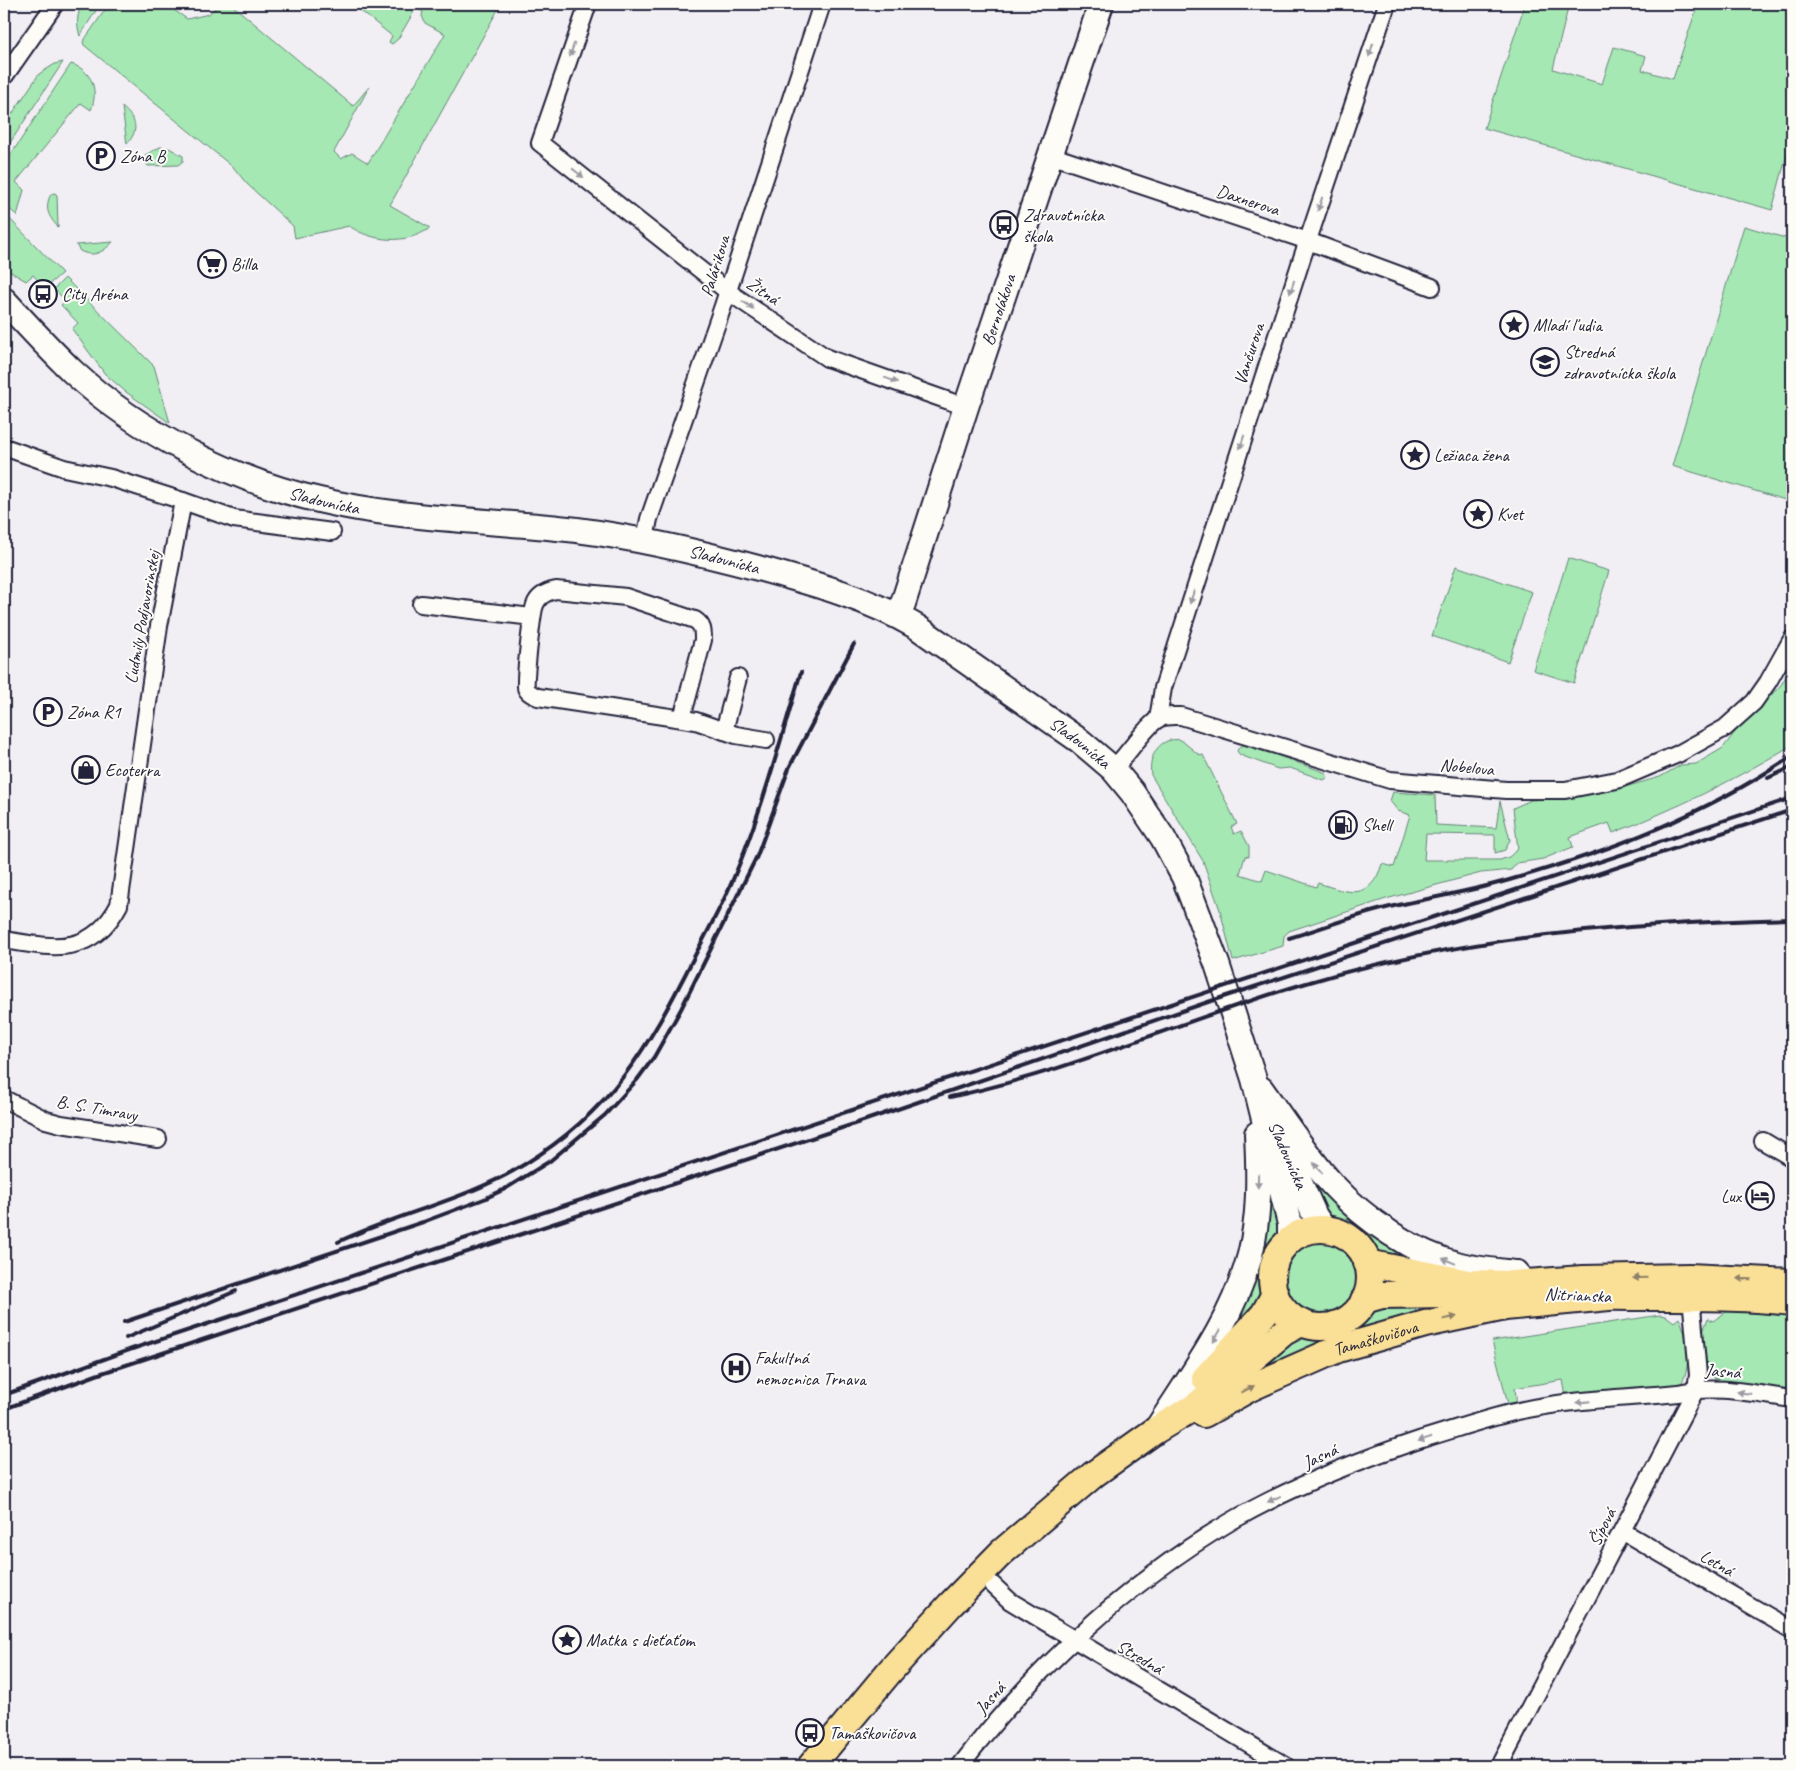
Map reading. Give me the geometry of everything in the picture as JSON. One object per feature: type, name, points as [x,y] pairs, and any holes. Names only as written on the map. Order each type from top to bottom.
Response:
[{"type":"main road","points":[[1324,1229],[1338,1232],[1351,1239],[1361,1250],[1367,1263],[1369,1282],[1364,1300],[1356,1312],[1344,1321],[1330,1326],[1316,1326],[1301,1322],[1290,1316],[1274,1294],[1272,1279],[1274,1264],[1280,1251],[1290,1240],[1312,1230],[1324,1229]]},
{"type":"main road","name":"Nitrianska","points":[[1367,1263],[1468,1283],[1512,1284],[1689,1277],[1792,1282]]},
{"type":"main road","points":[[1156,1430],[1264,1314],[1274,1294]]},
{"type":"main road","name":"Nitrianska","points":[[1364,1300],[1382,1295],[1463,1294],[1609,1297],[1691,1296],[1762,1298],[1792,1302]]},
{"type":"main road","name":"Tamaškovičova","points":[[1156,1430],[1198,1417],[1252,1387],[1338,1349],[1425,1324],[1505,1307],[1609,1297]]},
{"type":"main road","name":"Tamaškovičova","points":[[811,1766],[890,1671],[980,1573],[1055,1506],[1156,1430],[1196,1406],[1284,1332],[1301,1322]]},
{"type":"street","points":[[4,77],[55,4]]},
{"type":"street","name":"Žitná","points":[[588,4],[540,143],[727,291],[827,358],[966,407]]},
{"type":"street","name":"Palárikova","points":[[645,540],[649,519],[822,4]]},
{"type":"street","name":"Bernolákova","points":[[899,616],[966,407],[1101,4]]},
{"type":"street","name":"Vančurova","points":[[1158,719],[1163,688],[1387,4]]},
{"type":"street","name":"Daxnerova","points":[[1050,155],[1308,241],[1432,287]]},
{"type":"street","name":"Sladovnícka","points":[[4,300],[74,372],[129,416],[180,447],[248,477],[318,500],[366,508],[645,540],[835,591],[899,616],[988,675],[1080,741],[1114,769],[1149,816],[1184,877],[1217,964],[1254,1080],[1290,1224],[1290,1240]]},
{"type":"street","points":[[4,448],[64,468],[111,478],[234,519],[332,532]]},
{"type":"street","name":"Ľudmily Podjavorinskej","points":[[4,940],[61,948],[76,945],[90,939],[102,930],[119,905],[159,626],[183,501]]},
{"type":"street","points":[[682,718],[703,640],[700,624],[695,620],[626,597],[556,590],[546,592],[539,598],[532,617],[525,680],[526,688],[531,694],[682,718],[736,735],[766,740]]},
{"type":"street","points":[[421,604],[532,617]]},
{"type":"street","name":"Nobelova","points":[[1158,719],[1169,716],[1181,716],[1390,780],[1506,790],[1565,790],[1617,780],[1678,754],[1718,732],[1754,702],[1773,674],[1792,639]]},
{"type":"street","points":[[724,731],[738,678]]},
{"type":"street","points":[[1114,769],[1158,719]]},
{"type":"street","points":[[1254,1080],[1332,1185],[1355,1206],[1389,1232],[1427,1252],[1458,1264],[1484,1270],[1584,1280]]},
{"type":"street","points":[[1156,1430],[1221,1329],[1250,1256],[1256,1220],[1259,1177],[1254,1080]]},
{"type":"street","name":"Sladovnícka","points":[[1254,1080],[1315,1216],[1324,1229]]},
{"type":"street","name":"B. S. Timravy","points":[[4,1099],[46,1120],[61,1124],[158,1139]]},
{"type":"street","points":[[1763,1141],[1792,1158]]},
{"type":"street","name":"Šípová","points":[[1499,1766],[1696,1388],[1698,1376],[1691,1296]]},
{"type":"street","name":"Jasná","points":[[960,1766],[1003,1711],[1073,1640],[1167,1563],[1199,1542],[1272,1500],[1360,1460],[1477,1422],[1524,1409],[1678,1393],[1696,1388],[1792,1399]]},
{"type":"street","name":"Letná","points":[[1622,1531],[1792,1630]]},
{"type":"street","name":"Stredná","points":[[980,1573],[1006,1598],[1073,1640],[1286,1766]]},
{"type":"green space","points":[[82,4],[100,4],[80,36],[78,19]]},
{"type":"green space","points":[[109,4],[165,4],[187,19],[209,14],[219,4],[231,4],[353,106],[369,87],[334,152],[341,159],[352,153],[368,163],[445,34],[425,23],[422,16],[423,12],[416,8],[398,39],[392,44],[389,42],[392,36],[352,4],[501,4],[390,205],[430,228],[411,237],[389,239],[368,235],[349,226],[295,238],[293,226],[247,184],[234,168],[84,45],[83,42]]},
{"type":"green space","points":[[1525,4],[1569,4],[1553,69],[1602,84],[1614,47],[1646,56],[1642,70],[1673,79],[1698,4],[1792,4],[1792,136],[1772,210],[1484,128]]},
{"type":"green space","points":[[63,62],[4,152],[4,126],[39,74],[55,64]]},
{"type":"green space","points":[[71,64],[84,71],[92,82],[94,95],[91,110],[81,103],[16,182],[24,190],[17,216],[4,203],[4,165]]},
{"type":"green space","points":[[122,107],[131,116],[135,124],[134,134],[127,144]]},
{"type":"green space","points":[[160,147],[169,148],[183,156],[183,161],[178,165],[148,166],[145,161],[145,155]]},
{"type":"green space","points":[[55,193],[57,195],[58,227],[48,212],[49,199],[51,194]]},
{"type":"green space","points":[[4,213],[62,273],[45,288],[33,275],[26,281],[4,268]]},
{"type":"green space","points":[[1744,226],[1792,240],[1792,502],[1672,466]]},
{"type":"green space","points":[[113,242],[106,249],[94,254],[80,251],[76,245]]},
{"type":"green space","points":[[65,278],[154,366],[170,423],[126,392],[105,374],[72,329],[78,323],[61,305],[66,301],[54,289]]},
{"type":"green space","points":[[1568,558],[1609,571],[1574,683],[1533,670]]},
{"type":"green space","points":[[1456,566],[1532,592],[1508,662],[1432,636]]},
{"type":"green space","points":[[1792,666],[1792,745],[1727,782],[1683,804],[1613,833],[1609,823],[1570,837],[1573,847],[1543,859],[1517,863],[1511,870],[1481,873],[1386,899],[1289,931],[1284,936],[1283,946],[1233,961],[1220,910],[1203,861],[1151,775],[1151,761],[1161,744],[1167,741],[1181,740],[1198,754],[1203,755],[1237,824],[1231,827],[1234,834],[1241,831],[1249,846],[1249,857],[1245,856],[1240,874],[1262,881],[1266,870],[1316,887],[1318,883],[1339,890],[1357,891],[1365,889],[1371,884],[1382,864],[1394,867],[1410,815],[1398,811],[1390,801],[1393,792],[1435,795],[1436,825],[1496,828],[1500,801],[1510,840],[1505,850],[1495,853],[1495,835],[1426,834],[1424,860],[1500,860],[1509,857],[1518,849],[1513,808],[1531,800],[1567,798],[1625,787],[1660,777],[1681,765],[1696,764],[1723,748],[1735,732],[1781,685]]},
{"type":"green space","points":[[1245,744],[1324,772],[1328,777],[1324,780],[1290,768],[1278,769],[1240,755],[1237,751],[1239,747]]},
{"type":"green space","points":[[1310,1170],[1407,1250],[1415,1268],[1374,1254],[1352,1231],[1331,1220],[1304,1172]]},
{"type":"green space","points":[[1270,1181],[1280,1216],[1279,1237],[1264,1264],[1263,1294],[1225,1345]]},
{"type":"green space","points":[[1321,1242],[1341,1248],[1351,1258],[1357,1278],[1351,1298],[1341,1308],[1321,1314],[1301,1308],[1291,1298],[1285,1278],[1291,1258],[1301,1248]]},
{"type":"green space","points":[[1413,1302],[1418,1318],[1281,1367],[1249,1370],[1305,1334],[1328,1335],[1340,1332],[1374,1309]]},
{"type":"green space","points":[[1726,1312],[1792,1316],[1792,1390],[1720,1381],[1714,1378],[1707,1368],[1703,1332],[1708,1318],[1713,1321]]},
{"type":"green space","points":[[1660,1315],[1666,1316],[1674,1322],[1679,1318],[1685,1334],[1688,1362],[1679,1386],[1566,1397],[1563,1380],[1515,1388],[1517,1406],[1509,1408],[1492,1341]]},
{"type":"railway","points":[[124,1322],[423,1222],[484,1199],[505,1189],[550,1161],[605,1115],[637,1080],[654,1057],[681,1009],[757,856],[789,768],[854,644]]},
{"type":"railway","points":[[338,1242],[480,1187],[525,1164],[555,1144],[581,1122],[624,1075],[676,993],[729,888],[762,801],[801,672]]},
{"type":"railway","points":[[1289,938],[1377,910],[1501,883],[1624,842],[1659,828],[1727,795],[1792,756]]},
{"type":"railway","points":[[1768,778],[1792,767]]},
{"type":"railway","points":[[4,1395],[132,1349],[1792,798]]},
{"type":"railway","points":[[4,1409],[99,1374],[863,1121],[1208,1002],[1792,810]]},
{"type":"railway","points":[[950,1097],[1042,1073],[1310,982],[1369,966],[1429,953],[1549,935],[1610,929],[1670,924],[1792,919]]},
{"type":"railway","points":[[126,1338],[236,1291]]},
{"type":"place","name":"Zóna B","points":[[101,156]]},
{"type":"place","name":"Zdravotnícka škola","points":[[1004,225]]},
{"type":"place","name":"Billa","points":[[212,264]]},
{"type":"place","name":"City Aréna","points":[[43,294]]},
{"type":"place","name":"Mladí ľudia","points":[[1514,325]]},
{"type":"place","name":"Stredná zdravotnícka škola","points":[[1545,362]]},
{"type":"place","name":"Ležiaca žena","points":[[1415,455]]},
{"type":"place","name":"Kvet","points":[[1478,514]]},
{"type":"place","name":"Zóna R1","points":[[48,712]]},
{"type":"place","name":"Ecoterra","points":[[86,770]]},
{"type":"place","name":"Shell","points":[[1343,825]]},
{"type":"place","name":"Lux","points":[[1760,1196]]},
{"type":"place","name":"Fakultná nemocnica Trnava","points":[[736,1368]]},
{"type":"place","name":"Matka s dieťaťom","points":[[567,1640]]},
{"type":"place","name":"Tamaškovičova","points":[[810,1733]]}]
